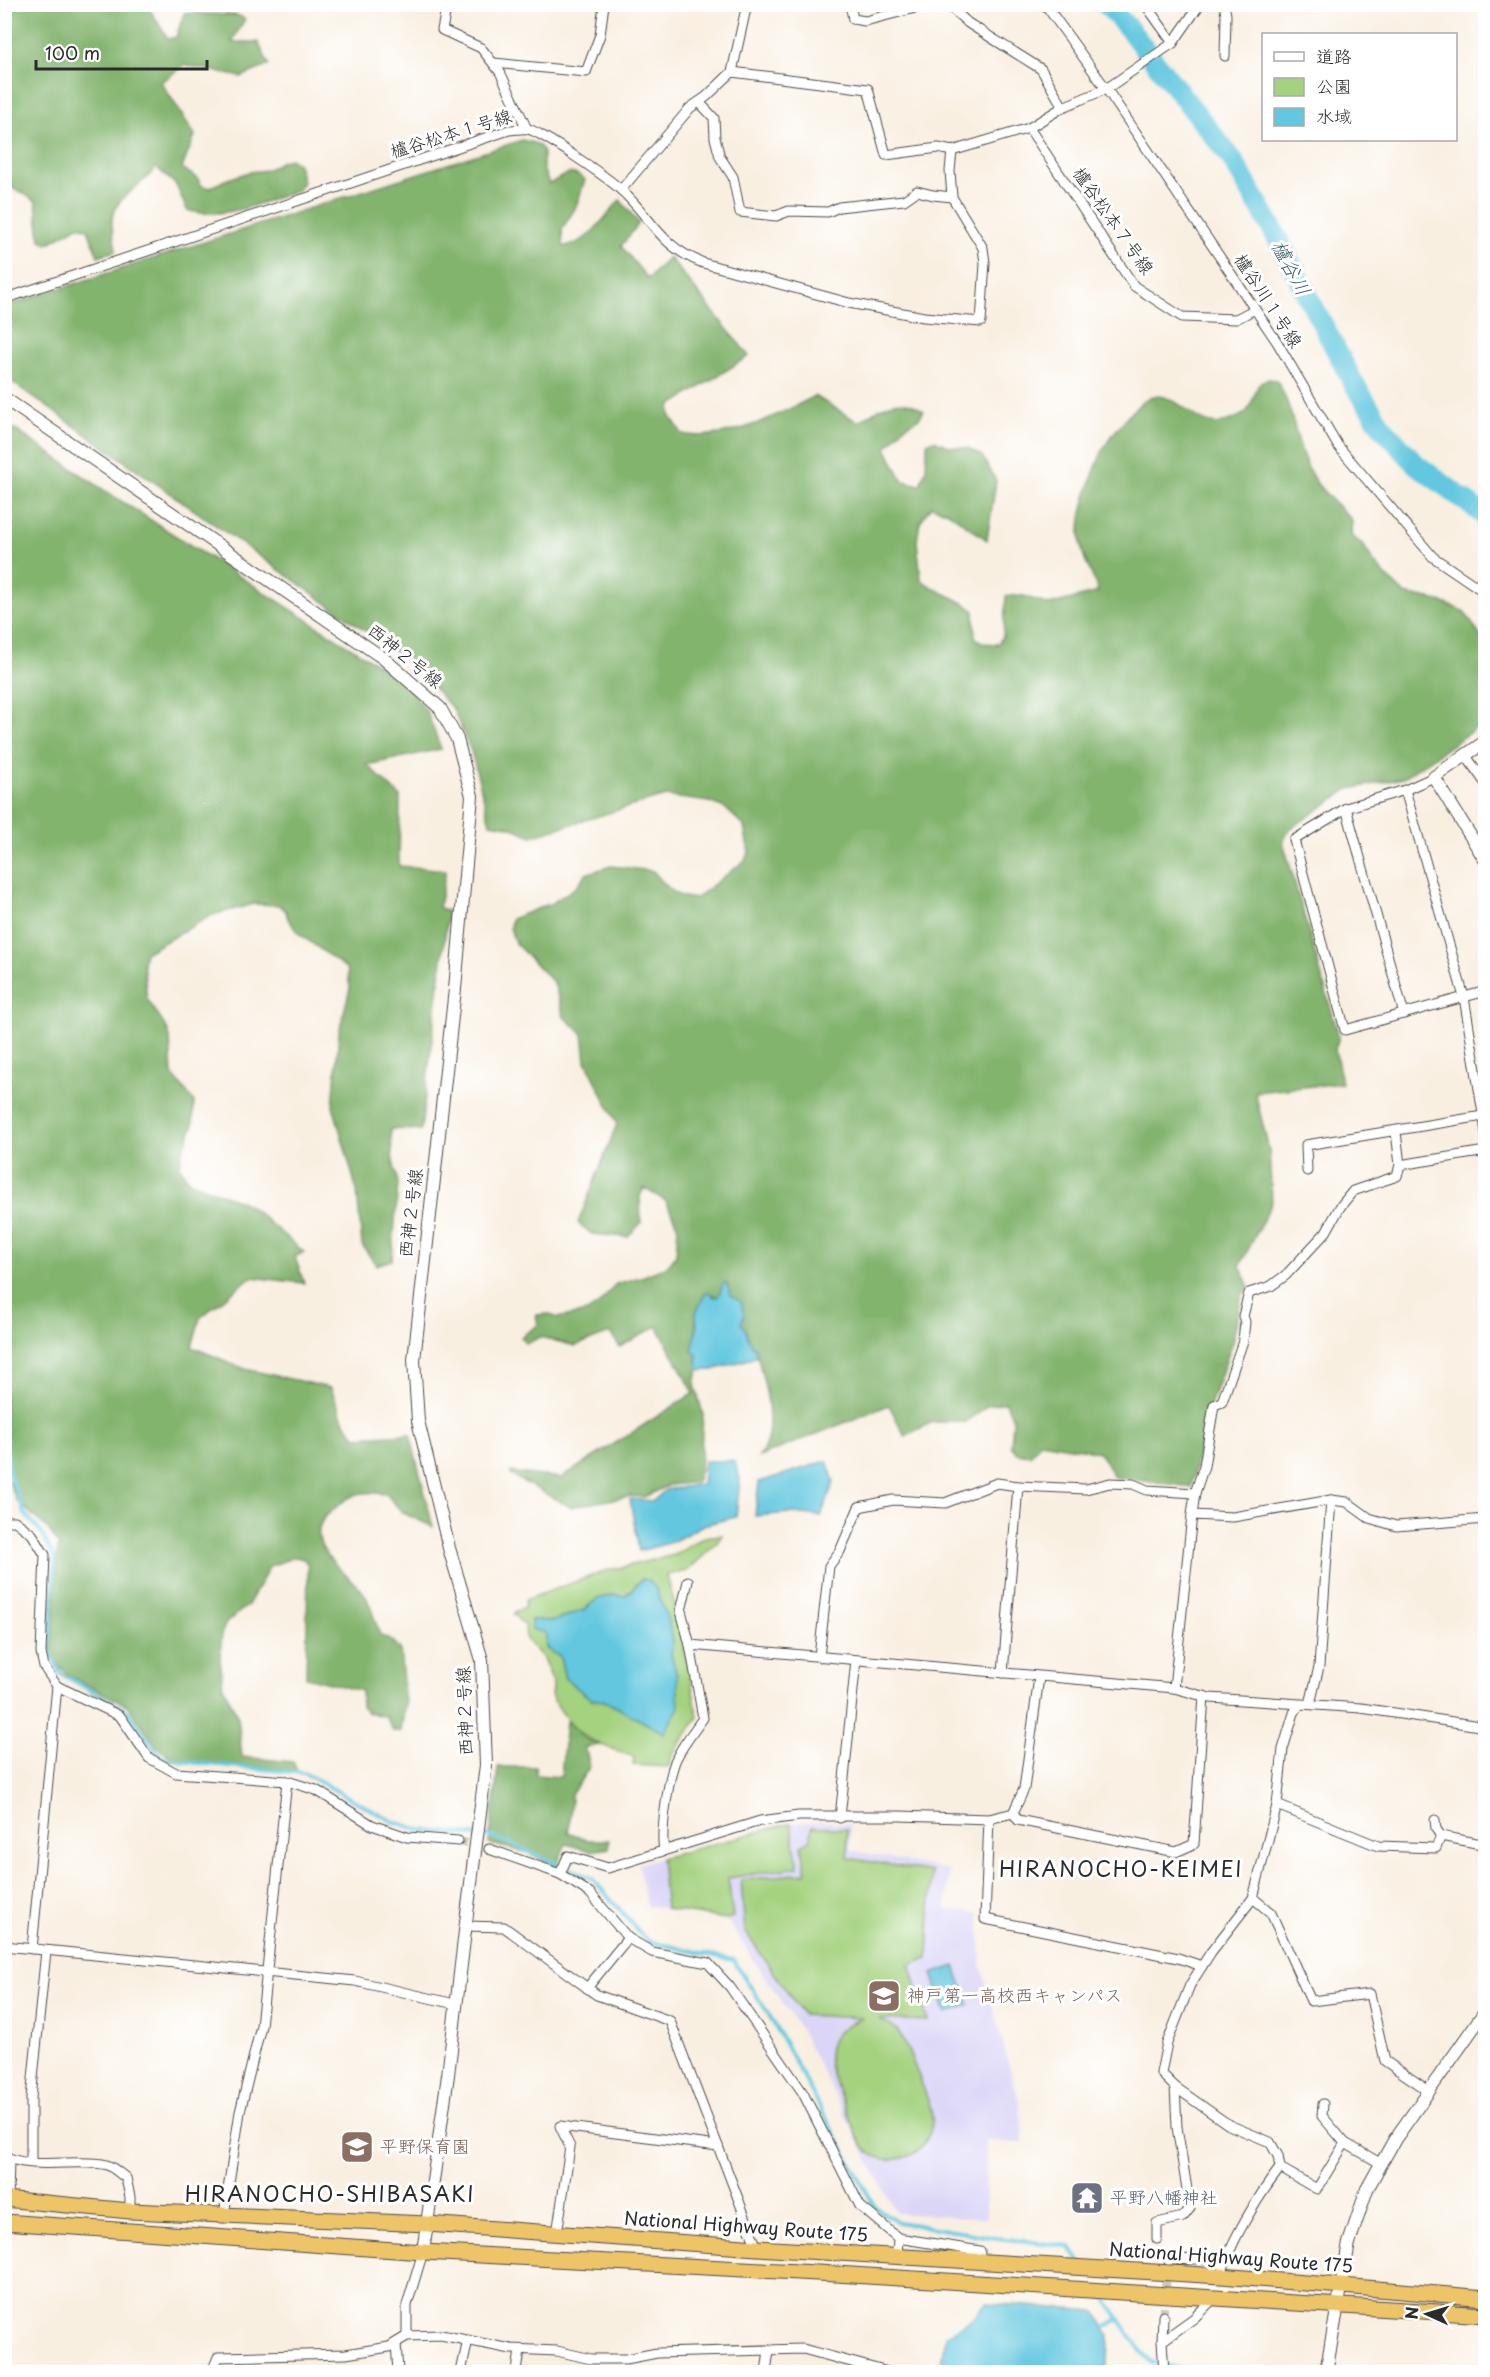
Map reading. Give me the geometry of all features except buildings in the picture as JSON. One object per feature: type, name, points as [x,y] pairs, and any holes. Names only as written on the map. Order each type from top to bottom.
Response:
[{"type":"highway","name":"National Highway Route 175","points":[[6,2199],[130,2211],[427,2224],[757,2248],[1221,2276],[1485,2298]]},
{"type":"highway","points":[[4,2222],[423,2252],[836,2274],[1485,2315]]},
{"type":"street","points":[[447,4],[442,30],[481,48],[494,63],[527,129]]},
{"type":"street","points":[[494,63],[586,72],[600,35],[604,4]]},
{"type":"street","points":[[621,190],[690,108],[732,72],[749,4]]},
{"type":"street","points":[[850,4],[853,19],[865,21],[931,4]]},
{"type":"street","points":[[947,4],[968,23],[1041,69],[1063,107]]},
{"type":"street","name":"櫨谷川１号線","points":[[1045,4],[1106,89],[1255,309],[1338,446],[1433,557],[1485,593]]},
{"type":"street","points":[[1144,4],[1173,43]]},
{"type":"street","points":[[732,72],[868,88],[886,155],[938,148],[952,151],[1029,128],[1063,107],[1106,89],[1173,43],[1200,4]]},
{"type":"street","points":[[1224,4],[1225,56]]},
{"type":"street","points":[[699,102],[714,118],[715,138],[720,157],[733,177],[740,212],[776,216],[789,211],[828,212],[839,207],[904,200],[917,191],[952,197]]},
{"type":"street","name":"櫨谷松本７号線","points":[[1029,128],[1134,286],[1182,317],[1236,319],[1255,309]]},
{"type":"street","name":"櫨谷松本１号線","points":[[4,299],[509,130],[527,129],[547,138],[621,190],[669,245],[683,255],[703,263],[849,303],[924,316],[981,322],[985,264],[983,248],[952,197],[950,171],[952,151]]},
{"type":"street","name":"西神２号線","points":[[4,398],[384,658],[440,708],[457,739],[472,795],[455,989],[414,1360],[418,1421],[449,1548],[482,1660],[486,1765],[423,2252]]},
{"type":"street","points":[[1485,741],[1434,777],[1346,808],[1294,840],[1345,1030],[1485,992]]},
{"type":"street","points":[[1466,756],[1485,784]]},
{"type":"street","points":[[1434,777],[1485,861]]},
{"type":"street","points":[[1405,789],[1464,997],[1485,1132]]},
{"type":"street","points":[[1346,808],[1404,1014]]},
{"type":"street","points":[[1306,1171],[1306,1145],[1483,1116]]},
{"type":"street","points":[[1174,1688],[1195,1493],[1204,1466],[1214,1405],[1222,1402],[1243,1341],[1245,1322],[1243,1316],[1249,1293],[1271,1286],[1286,1275],[1326,1232],[1340,1207],[1353,1191],[1397,1176],[1400,1165],[1396,1132]]},
{"type":"street","points":[[1400,1165],[1485,1151]]},
{"type":"street","points":[[819,1656],[829,1566],[840,1551],[859,1506],[893,1500],[945,1503],[997,1483],[1086,1489],[1110,1483],[1133,1484],[1147,1490],[1195,1493]]},
{"type":"street","points":[[1003,1673],[1018,1486]]},
{"type":"street","points":[[1192,1515],[1233,1517],[1331,1500],[1347,1502],[1369,1518],[1396,1526],[1485,1518]]},
{"type":"street","points":[[1310,1704],[1319,1667],[1331,1500]]},
{"type":"street","points":[[4,1521],[15,1521],[32,1534],[45,1555],[41,1653],[44,1667],[57,1686],[120,1716],[149,1758],[176,1773],[287,1781],[316,1790],[372,1825],[407,1837],[458,1841]]},
{"type":"street","points":[[664,1850],[661,1839],[664,1814],[676,1758],[703,1718],[690,1645],[681,1611],[688,1581]]},
{"type":"street","points":[[690,1645],[1174,1688],[1204,1696],[1360,1708],[1485,1727]]},
{"type":"street","points":[[840,1818],[856,1660]]},
{"type":"street","points":[[1013,1813],[1024,1789],[1039,1677]]},
{"type":"street","points":[[32,1949],[57,1686]]},
{"type":"street","points":[[1013,1813],[1018,1820],[1176,1852],[1194,1844],[1204,1696]]},
{"type":"street","points":[[1221,2276],[1225,2258],[1280,2168],[1278,2156],[1270,2142],[1229,2125],[1175,2087],[1161,2073],[1167,2043],[1190,1985],[1253,1898],[1277,1805],[1283,1749],[1294,1713],[1299,1705]]},
{"type":"street","points":[[224,2215],[240,2112],[261,2026],[287,1781]]},
{"type":"street","points":[[1277,1805],[1378,1846],[1436,1848],[1442,1836]]},
{"type":"street","points":[[560,1874],[568,1856],[608,1868],[760,1821],[799,1816],[840,1818],[900,1815],[989,1819],[1013,1813]]},
{"type":"street","points":[[989,1819],[985,1919],[1178,1958],[1202,1966]]},
{"type":"street","points":[[1435,1820],[1436,1829],[1442,1836],[1485,1845]]},
{"type":"street","points":[[489,1849],[560,1874],[590,1893],[628,1938],[652,1952],[708,1963],[730,1987],[803,2093],[860,2205],[898,2238],[980,2251],[979,2262]]},
{"type":"street","points":[[1253,1898],[1271,1913],[1311,2001],[1370,1994],[1385,2061],[1429,2091]]},
{"type":"street","points":[[466,1920],[504,1927],[597,1995],[670,2021],[757,2248]]},
{"type":"street","points":[[587,1988],[628,1938]]},
{"type":"street","points":[[4,1946],[354,1981],[455,2004]]},
{"type":"street","points":[[31,2162],[31,2098],[46,1951]]},
{"type":"street","points":[[1326,2373],[1349,2243],[1367,2189],[1380,2163],[1485,2010]]},
{"type":"street","points":[[1156,2239],[1157,2223],[1183,2217],[1190,2208],[1177,2127],[1175,2087]]},
{"type":"street","points":[[1323,2104],[1322,2116],[1344,2143],[1380,2163]]},
{"type":"street","points":[[557,2234],[570,2148],[560,2126],[718,2146]]},
{"type":"street","points":[[1280,2168],[1317,2189],[1344,2143]]},
{"type":"street","points":[[6,2199],[7,2157],[31,2162],[108,2165],[126,2178],[130,2211]]},
{"type":"street","points":[[897,2256],[898,2238]]},
{"type":"street","points":[[407,2336],[407,2305],[423,2252]]},
{"type":"street","points":[[1168,2260],[1225,2258]]},
{"type":"street","points":[[1162,2341],[1194,2318],[1213,2299]]},
{"type":"street","points":[[1163,2316],[1164,2373]]},
{"type":"street","points":[[208,2373],[213,2369],[218,2356],[346,2354],[389,2347],[407,2336],[441,2336],[520,2350],[557,2351],[591,2359],[626,2359],[657,2353],[803,2349],[888,2373]]},
{"type":"street","points":[[461,2373],[468,2340]]},
{"type":"street","points":[[396,2343],[398,2373]]},
{"type":"street","points":[[517,2373],[520,2350]]},
{"type":"street","points":[[766,2373],[769,2350]]},
{"type":"shaded area","name":"神戸第一高校西キャンパス","points":[[821,1821],[850,1824],[850,1850],[949,1870],[946,1909],[979,1913],[981,1965],[1020,2105],[1024,2143],[986,2141],[986,2219],[896,2213],[799,2027],[726,1919],[647,1906],[638,1864],[791,1823]]},
{"type":"green space","points":[[5,4],[147,5],[168,39],[176,37],[184,13],[237,15],[245,19],[232,42],[258,42],[269,65],[241,77],[185,65],[161,82],[195,135],[182,168],[197,178],[202,186],[210,188],[225,180],[249,172],[267,170],[282,161],[291,159],[298,164],[303,182],[298,190],[258,205],[229,212],[200,213],[187,210],[176,185],[156,167],[123,199],[113,213],[112,226],[116,251],[98,256],[88,229],[78,226],[47,244],[40,239],[36,202],[5,185]]},
{"type":"green space","points":[[522,140],[537,144],[543,150],[543,168],[549,184],[572,173],[585,180],[576,207],[562,229],[563,246],[571,245],[587,236],[620,200],[639,223],[621,246],[648,279],[669,257],[749,356],[670,406],[670,415],[682,434],[716,435],[733,431],[784,412],[815,396],[858,422],[882,407],[898,402],[915,405],[924,411],[919,418],[904,427],[886,448],[903,481],[920,485],[926,469],[927,443],[934,440],[951,447],[968,448],[982,456],[996,481],[987,540],[948,512],[931,506],[920,522],[917,541],[921,579],[974,611],[975,637],[982,643],[998,644],[1003,636],[1006,596],[1024,596],[1049,605],[1098,592],[1080,540],[1082,512],[1104,448],[1134,409],[1148,398],[1164,397],[1207,422],[1216,424],[1225,422],[1246,412],[1259,384],[1268,379],[1276,380],[1283,392],[1303,455],[1314,479],[1352,520],[1351,535],[1364,546],[1373,561],[1405,594],[1439,601],[1464,611],[1485,643],[1485,722],[1403,778],[1349,789],[1290,829],[1283,842],[1339,1037],[1335,1049],[1342,1083],[1255,1092],[1269,1150],[1272,1202],[1240,1266],[1249,1287],[1242,1295],[1232,1344],[1209,1408],[1191,1487],[1114,1477],[1099,1452],[1041,1442],[1030,1455],[1017,1453],[1011,1446],[1013,1420],[1006,1402],[988,1405],[966,1422],[932,1422],[905,1436],[889,1405],[759,1457],[768,1433],[768,1404],[765,1388],[755,1347],[752,1347],[744,1327],[740,1324],[741,1309],[726,1283],[718,1297],[706,1292],[696,1313],[695,1344],[698,1370],[695,1384],[703,1415],[700,1470],[696,1482],[670,1485],[644,1497],[631,1496],[570,1507],[511,1475],[511,1472],[561,1478],[694,1393],[657,1326],[620,1347],[610,1333],[575,1346],[540,1337],[526,1344],[521,1337],[538,1325],[536,1315],[550,1314],[557,1318],[587,1312],[599,1304],[616,1284],[668,1266],[676,1254],[678,1227],[666,1201],[644,1188],[640,1196],[641,1223],[628,1237],[592,1234],[578,1223],[617,1124],[586,1061],[583,1034],[564,1017],[554,983],[515,943],[510,928],[511,919],[552,903],[576,887],[586,874],[611,866],[653,871],[677,894],[696,898],[744,861],[749,853],[744,826],[725,808],[709,802],[665,796],[532,836],[508,826],[490,823],[471,751],[453,709],[410,662],[5,377],[5,306]]},
{"type":"green space","points":[[4,422],[107,492],[405,682],[427,712],[441,749],[367,765],[400,796],[399,866],[446,870],[439,907],[448,912],[421,1130],[391,1129],[392,1156],[398,1183],[392,1260],[376,1265],[362,1245],[357,1191],[333,1106],[339,1032],[350,988],[347,969],[298,933],[288,919],[286,911],[279,905],[254,904],[212,915],[145,953],[143,962],[147,999],[167,1029],[170,1038],[172,1074],[194,1101],[193,1127],[182,1152],[180,1167],[189,1181],[247,1204],[304,1252],[295,1257],[304,1283],[251,1277],[200,1318],[192,1347],[245,1369],[331,1388],[343,1420],[356,1437],[410,1434],[433,1527],[403,1513],[386,1494],[371,1493],[353,1496],[342,1503],[323,1519],[319,1531],[320,1541],[331,1560],[366,1596],[380,1635],[394,1642],[400,1649],[405,1704],[401,1731],[393,1731],[385,1716],[368,1713],[362,1707],[361,1691],[306,1677],[308,1566],[304,1559],[295,1557],[270,1566],[248,1605],[226,1623],[222,1632],[220,1659],[223,1686],[238,1717],[242,1757],[293,1762],[298,1773],[178,1762],[158,1748],[128,1706],[69,1676],[51,1658],[58,1544],[49,1530],[17,1501],[10,1485],[4,1388]]},
{"type":"green space","points":[[722,1535],[718,1542],[687,1571],[667,1575],[683,1639],[698,1717],[673,1753],[668,1767],[633,1765],[634,1757],[594,1742],[568,1721],[551,1695],[553,1682],[543,1658],[526,1639],[525,1626],[513,1614],[525,1607],[525,1600],[605,1571],[675,1555],[704,1537]],"holes":[[[642,1579],[656,1589],[673,1639],[671,1654],[677,1676],[664,1733],[605,1701],[591,1699],[565,1678],[560,1657],[546,1648],[546,1633],[532,1620],[554,1621],[584,1610],[597,1599],[612,1595],[625,1596]]]},
{"type":"green space","points":[[566,1721],[584,1738],[600,1745],[585,1747],[590,1766],[571,1795],[568,1832],[588,1840],[609,1840],[609,1848],[591,1851],[566,1844],[556,1866],[526,1852],[489,1844],[498,1767],[536,1767],[536,1775],[561,1777]]},
{"type":"green space","points":[[791,1823],[798,1867],[728,1878],[733,1917],[726,1919],[666,1909],[661,1858]]},
{"type":"green space","points":[[812,1826],[847,1829],[848,1858],[932,1872],[928,1958],[910,1965],[928,2021],[879,2019],[894,2027],[901,2036],[911,2056],[932,2115],[929,2135],[925,2142],[913,2154],[905,2157],[880,2158],[865,2149],[829,2065],[830,2047],[835,2036],[847,2025],[863,2018],[803,2015],[745,1931],[741,1880],[806,1873],[802,1845],[811,1839]]},
{"type":"water","points":[[723,1283],[726,1283],[731,1295],[741,1302],[744,1315],[741,1324],[752,1347],[755,1347],[756,1357],[713,1370],[698,1370],[697,1354],[692,1351],[697,1328],[696,1313],[706,1292],[718,1297]]},
{"type":"water","points":[[704,1461],[734,1461],[740,1478],[736,1517],[703,1525],[672,1542],[639,1551],[630,1499],[653,1501],[666,1490],[702,1484]]},
{"type":"water","points":[[827,1461],[834,1482],[821,1516],[790,1513],[755,1516],[759,1482]]},
{"type":"water","points":[[642,1579],[649,1580],[656,1589],[673,1639],[671,1654],[677,1676],[679,1707],[664,1733],[605,1701],[591,1699],[565,1678],[560,1657],[546,1648],[546,1633],[531,1629],[531,1620],[554,1621],[584,1610],[597,1599],[612,1595],[625,1596]]},
{"type":"water","points":[[955,1966],[969,2005],[946,2013],[932,1974]]},
{"type":"water","points":[[986,2303],[1096,2311],[1109,2337],[1108,2365],[1102,2372],[946,2372],[941,2365],[945,2337],[975,2316]]},
{"type":"waterway","name":"櫨谷川","points":[[1106,4],[1129,29],[1232,159],[1272,228],[1354,384],[1383,428],[1417,465],[1483,514],[1486,519]]},
{"type":"waterway","points":[[4,1418],[9,1473],[24,1513],[41,1532],[55,1559],[49,1650],[60,1673],[128,1712],[158,1754],[167,1760],[304,1773],[392,1821],[421,1830],[494,1837],[592,1878],[647,1941],[733,1960],[768,2013],[875,2207],[898,2222],[997,2238],[1069,2246],[1081,2263]]},
{"type":"waterway","points":[[1104,2296],[1142,2353],[1154,2364],[1205,2372]]},
{"type":"waterway","points":[[1106,2327],[1120,2318]]},
{"type":"tunnel","points":[[458,1841],[489,1849]]},
{"type":"tunnel","points":[[1163,2316],[1167,2268]]},
{"type":"place","name":"神戸第一高校西キャンパス","points":[[884,1996]]},
{"type":"place","name":"平野保育園","points":[[357,2147]]},
{"type":"place","name":"平野八幡神社","points":[[1087,2198]]},
{"type":"district","name":"HIRANOCHO-KEIMEI","points":[[1121,1870]]},
{"type":"district","name":"HIRANOCHO-SHIBASAKI","points":[[330,2195]]}]
